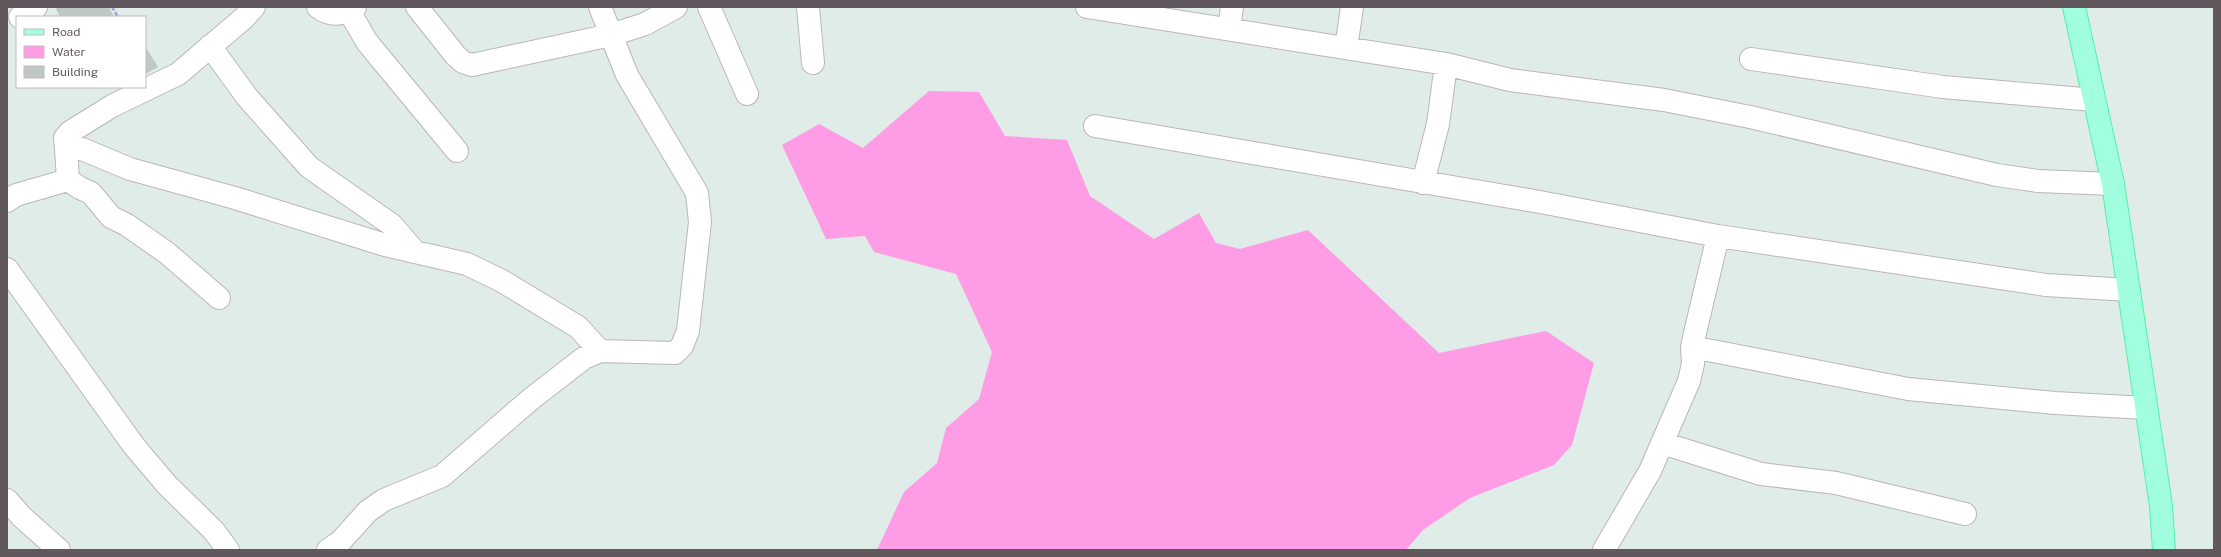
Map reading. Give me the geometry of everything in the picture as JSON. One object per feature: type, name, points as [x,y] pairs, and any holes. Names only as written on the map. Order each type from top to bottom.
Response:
[{"type":"main road","points":[[2074,7],[2113,184],[2160,506],[2164,550]]},
{"type":"street","points":[[22,16],[36,7]]},
{"type":"street","points":[[68,180],[65,138],[70,132],[112,106],[178,74],[244,18],[254,7]]},
{"type":"street","points":[[318,7],[332,14],[341,14],[352,9],[367,42],[457,151]]},
{"type":"street","points":[[417,7],[456,56],[463,62],[472,65],[611,35],[645,24],[676,7]]},
{"type":"street","points":[[328,550],[340,542],[368,511],[384,500],[442,476],[531,399],[584,358],[600,351],[664,354],[675,353],[682,346],[688,332],[700,222],[697,193],[627,75],[600,7]]},
{"type":"street","points":[[709,7],[747,94]]},
{"type":"street","points":[[808,7],[813,63]]},
{"type":"street","points":[[1087,7],[1187,15],[1229,29],[1446,64],[1510,80],[1664,100],[1742,116],[1997,175],[2054,182],[2113,184]]},
{"type":"street","points":[[1229,29],[1232,7]]},
{"type":"street","points":[[1346,48],[1352,7]]},
{"type":"street","points":[[7,25],[16,20]]},
{"type":"street","points":[[210,46],[247,97],[309,167],[392,225],[415,252]]},
{"type":"street","points":[[1751,59],[1943,87],[2094,100]]},
{"type":"street","points":[[1423,183],[1438,124],[1446,64]]},
{"type":"street","points":[[1095,126],[1540,202],[1718,236],[2046,285],[2129,290]]},
{"type":"street","points":[[66,148],[82,149],[130,169],[235,198],[385,245],[467,264],[502,281],[578,327],[591,339],[600,351]]},
{"type":"street","points":[[7,201],[16,195],[68,180],[80,188],[92,193],[111,217],[127,225],[167,253],[218,298]]},
{"type":"street","points":[[1604,550],[1650,471],[1690,381],[1693,364],[1692,347],[1718,236]]},
{"type":"street","points":[[7,269],[134,446],[167,485],[214,531],[228,550]]},
{"type":"street","points":[[1692,347],[1774,364],[1921,391],[2055,403],[2146,408]]},
{"type":"street","points":[[1662,443],[1725,464],[1761,474],[1836,483],[1965,514]]},
{"type":"street","points":[[7,500],[22,517],[59,550]]},
{"type":"path","points":[[112,7],[117,16]]},
{"type":"water","points":[[929,91],[979,92],[1005,136],[1067,140],[1090,196],[1154,239],[1199,213],[1216,243],[1240,249],[1308,230],[1439,353],[1546,331],[1594,363],[1572,445],[1554,465],[1470,498],[1423,530],[1406,550],[877,550],[904,492],[937,463],[946,428],[979,399],[992,352],[956,274],[874,252],[865,236],[826,239],[782,145],[819,124],[863,148]]},
{"type":"building","points":[[59,7],[109,7],[114,16],[60,16],[56,9]]},
{"type":"building","points":[[146,48],[158,67],[146,73]]}]
